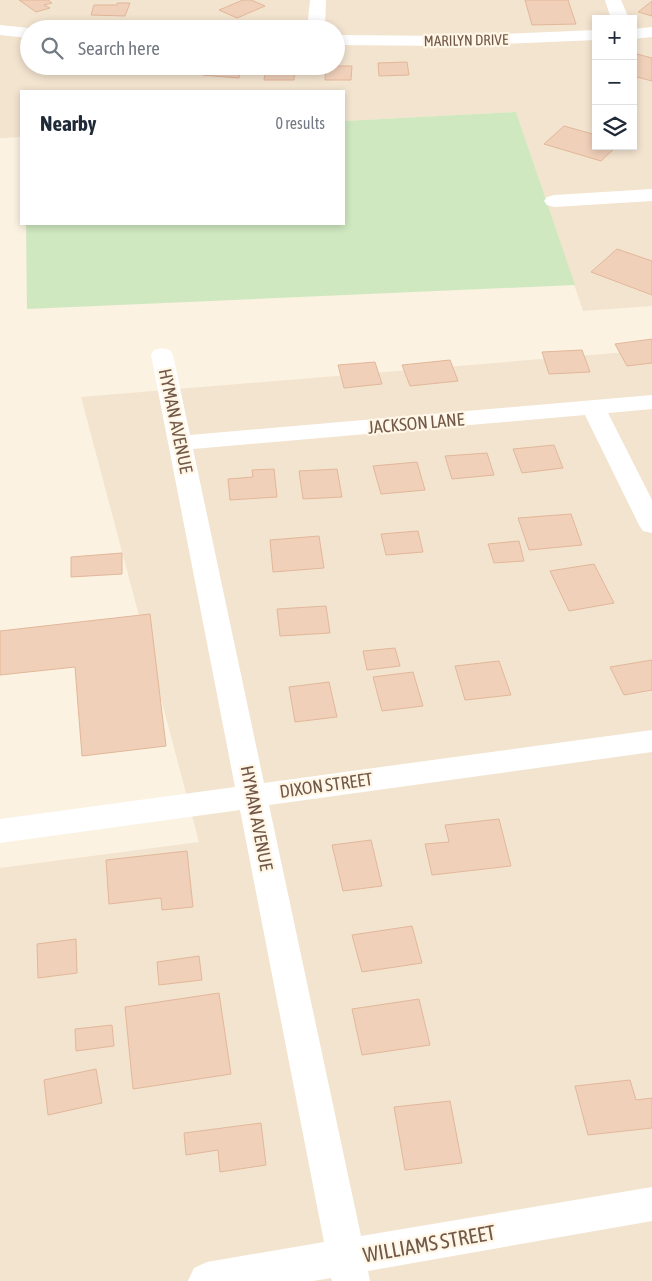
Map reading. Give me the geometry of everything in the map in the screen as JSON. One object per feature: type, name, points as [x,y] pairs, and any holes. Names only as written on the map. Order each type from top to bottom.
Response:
[{"type":"street","points":[[317,20],[318,0]]},
{"type":"street","points":[[613,0],[619,15]]},
{"type":"street","points":[[0,30],[20,32]]},
{"type":"street","points":[[637,34],[652,32]]},
{"type":"street","name":"MARILYN DRIVE","points":[[345,40],[451,41],[592,35]]},
{"type":"street","points":[[554,201],[652,195]]},
{"type":"street","name":"HYMAN AVENUE","points":[[162,355],[349,1269]]},
{"type":"street","name":"JACKSON LANE","points":[[181,443],[652,402]]},
{"type":"street","points":[[593,407],[652,524]]},
{"type":"street","name":"DIXON STREET","points":[[0,831],[652,741]]},
{"type":"street","name":"WILLIAMS STREET","points":[[207,1281],[349,1269],[652,1204]]},
{"type":"shaded area","points":[[0,0],[652,0],[652,306],[583,311],[516,112],[345,121],[345,90],[20,90],[20,137],[0,138]]},
{"type":"shaded area","points":[[652,350],[652,1281],[0,1281],[0,868],[199,842],[81,397]]},
{"type":"green space","points":[[516,112],[575,285],[27,309],[26,225],[345,225],[345,121]]},
{"type":"building","points":[[19,0],[48,0],[52,3],[44,5],[50,8],[36,12]]},
{"type":"building","points":[[243,0],[251,0],[265,6],[237,18],[219,10]]},
{"type":"building","points":[[525,0],[568,0],[576,24],[532,25]]},
{"type":"building","points":[[652,1],[652,16],[638,12]]},
{"type":"building","points":[[117,3],[130,3],[125,16],[91,15],[94,5],[117,5]]},
{"type":"building","points":[[637,54],[652,58],[652,81],[637,77]]},
{"type":"building","points":[[407,62],[409,75],[379,76],[378,63]]},
{"type":"building","points":[[345,66],[352,66],[351,80],[325,80],[325,75],[345,75]]},
{"type":"building","points":[[202,75],[239,75],[239,78]]},
{"type":"building","points":[[265,75],[294,75],[294,80],[264,80]]},
{"type":"building","points":[[564,126],[592,134],[592,150],[613,150],[601,161],[544,144]]},
{"type":"building","points":[[617,249],[652,261],[652,295],[591,272]]},
{"type":"building","points":[[652,339],[652,363],[627,366],[615,344]]},
{"type":"building","points":[[582,350],[590,372],[549,374],[542,352]]},
{"type":"building","points":[[450,360],[458,381],[410,386],[402,365]]},
{"type":"building","points":[[375,362],[382,384],[344,388],[338,365]]},
{"type":"building","points":[[554,445],[563,468],[522,473],[513,449]]},
{"type":"building","points":[[487,453],[494,475],[452,479],[445,456]]},
{"type":"building","points":[[417,462],[425,490],[381,494],[373,466]]},
{"type":"building","points":[[274,469],[277,497],[230,500],[228,479],[253,477],[252,470]]},
{"type":"building","points":[[337,469],[342,497],[303,499],[299,471]]},
{"type":"building","points":[[571,514],[582,545],[529,550],[518,518]]},
{"type":"building","points":[[418,531],[423,552],[386,555],[381,534]]},
{"type":"building","points":[[319,536],[324,568],[273,572],[270,540]]},
{"type":"building","points":[[519,541],[524,561],[494,563],[488,544]]},
{"type":"building","points":[[122,553],[122,574],[71,577],[71,557]]},
{"type":"building","points":[[594,564],[614,603],[569,611],[550,571]]},
{"type":"building","points":[[326,606],[330,633],[280,636],[277,609]]},
{"type":"building","points":[[150,614],[166,746],[82,756],[75,667],[0,675],[0,631]]},
{"type":"building","points":[[395,648],[400,666],[367,670],[363,651]]},
{"type":"building","points":[[652,660],[652,690],[624,695],[610,667]]},
{"type":"building","points":[[499,661],[511,695],[465,700],[455,666]]},
{"type":"building","points":[[413,672],[423,706],[382,711],[373,677]]},
{"type":"building","points":[[329,682],[337,717],[295,722],[289,687]]},
{"type":"building","points":[[499,819],[511,866],[432,875],[425,844],[449,842],[445,825]]},
{"type":"building","points":[[371,840],[382,886],[343,891],[332,845]]},
{"type":"building","points":[[187,851],[193,907],[162,910],[161,898],[109,904],[106,860]]},
{"type":"building","points":[[412,926],[422,963],[362,972],[352,935]]},
{"type":"building","points":[[76,939],[77,973],[38,978],[37,944]]},
{"type":"building","points":[[199,956],[202,980],[159,985],[157,962]]},
{"type":"building","points":[[219,993],[231,1074],[133,1089],[125,1007]]},
{"type":"building","points":[[419,999],[430,1045],[362,1055],[352,1009]]},
{"type":"building","points":[[112,1025],[114,1046],[76,1051],[75,1029]]},
{"type":"building","points":[[96,1069],[102,1103],[48,1115],[44,1080]]},
{"type":"building","points":[[630,1080],[636,1100],[652,1098],[652,1128],[588,1135],[575,1086]]},
{"type":"building","points":[[450,1101],[462,1163],[405,1170],[394,1107]]},
{"type":"building","points":[[261,1123],[266,1165],[220,1172],[218,1150],[186,1155],[184,1133]]}]
